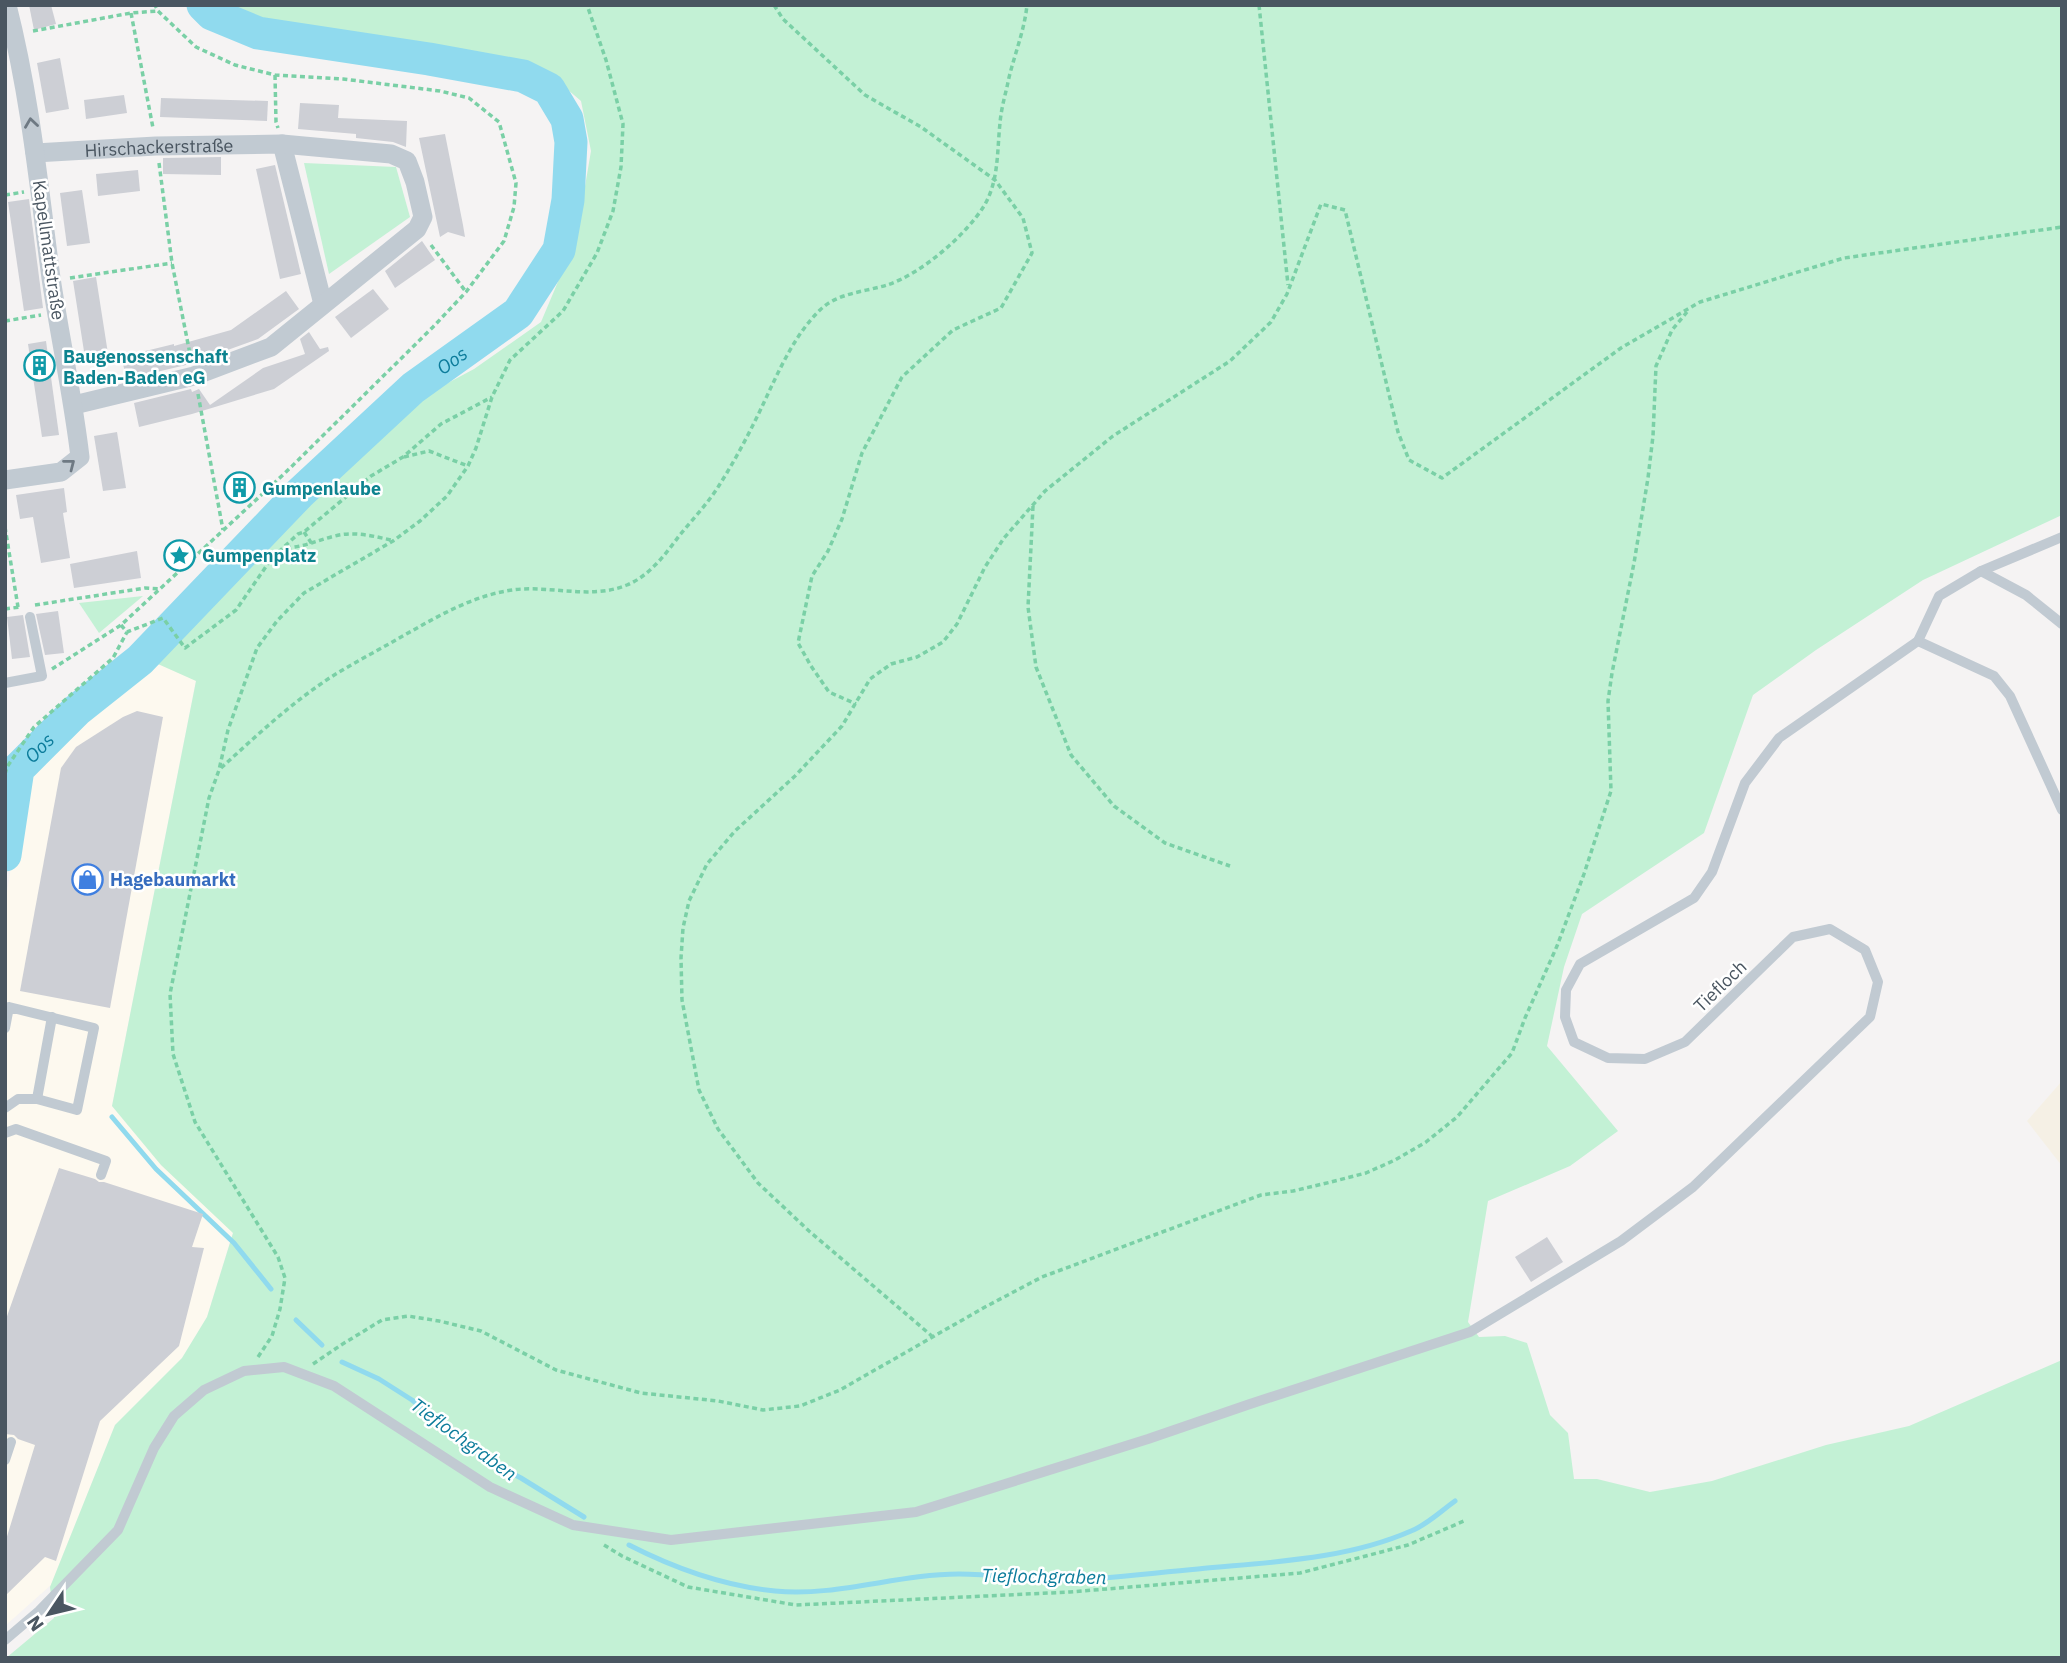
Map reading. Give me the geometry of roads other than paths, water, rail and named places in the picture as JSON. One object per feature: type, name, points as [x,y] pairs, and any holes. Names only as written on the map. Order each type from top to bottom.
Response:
[{"type":"street","name":"Kapellmattstraße","points":[[5,480],[61,472],[80,457],[74,405],[52,281],[32,121],[9,12]]},
{"type":"street","name":"Hirschackerstraße","points":[[35,153],[156,146],[282,144],[391,154],[407,161],[423,217],[417,229],[271,347],[194,376],[74,405]]},
{"type":"street","points":[[282,144],[323,304]]},
{"type":"lane","name":"Tiefloch","points":[[5,1640],[39,1611],[118,1530],[154,1448],[174,1416],[204,1390],[244,1371],[284,1367],[334,1385],[490,1487],[573,1525],[671,1540],[916,1512],[1136,1444],[1470,1332],[1621,1241],[1693,1187],[1870,1017],[1878,982],[1865,950],[1830,929],[1793,937],[1685,1042],[1645,1059],[1608,1058],[1574,1042],[1565,1017],[1566,990],[1580,964],[1694,898],[1712,872],[1745,783],[1779,738],[1917,641],[1939,596],[1981,570],[2062,537]]},
{"type":"lane","points":[[1981,570],[2026,595],[2062,624]]},
{"type":"lane","points":[[5,683],[43,676],[30,617]]},
{"type":"lane","points":[[1917,641],[1994,676],[2010,696],[2062,810]]},
{"type":"lane","points":[[5,1028],[9,1007],[94,1028],[77,1110],[37,1099],[18,1099],[5,1108]]},
{"type":"lane","points":[[37,1099],[52,1017]]},
{"type":"lane","points":[[5,1133],[16,1129],[106,1161],[102,1175]]},
{"type":"lane","points":[[6,1458],[11,1442]]},
{"type":"waterway","name":"Oos","points":[[5,855],[18,769],[77,710],[140,660],[299,494],[413,388],[518,313],[559,250],[568,200],[571,142],[567,119],[549,89],[523,76],[258,33],[212,14],[203,5]]},
{"type":"waterway","name":"Tieflochgraben","points":[[112,1117],[156,1169],[234,1243],[271,1289]]},
{"type":"waterway","name":"Tieflochgraben","points":[[296,1320],[322,1345]]},
{"type":"waterway","name":"Tieflochgraben","points":[[342,1362],[379,1379],[412,1400],[486,1460],[584,1517]]},
{"type":"waterway","name":"Tieflochgraben","points":[[629,1545],[700,1575],[775,1591],[821,1591],[959,1574],[1055,1580],[1091,1579],[1279,1562],[1333,1554],[1386,1541],[1411,1531],[1428,1522],[1455,1501]]},
{"type":"place","name":"Baugenossenschaft Baden-Baden eG","points":[[40,366]]},
{"type":"place","name":"Gumpenlaube","points":[[239,488]]},
{"type":"place","name":"Gumpenplatz","points":[[179,555]]},
{"type":"place","name":"Hagebaumarkt","points":[[87,879]]}]
